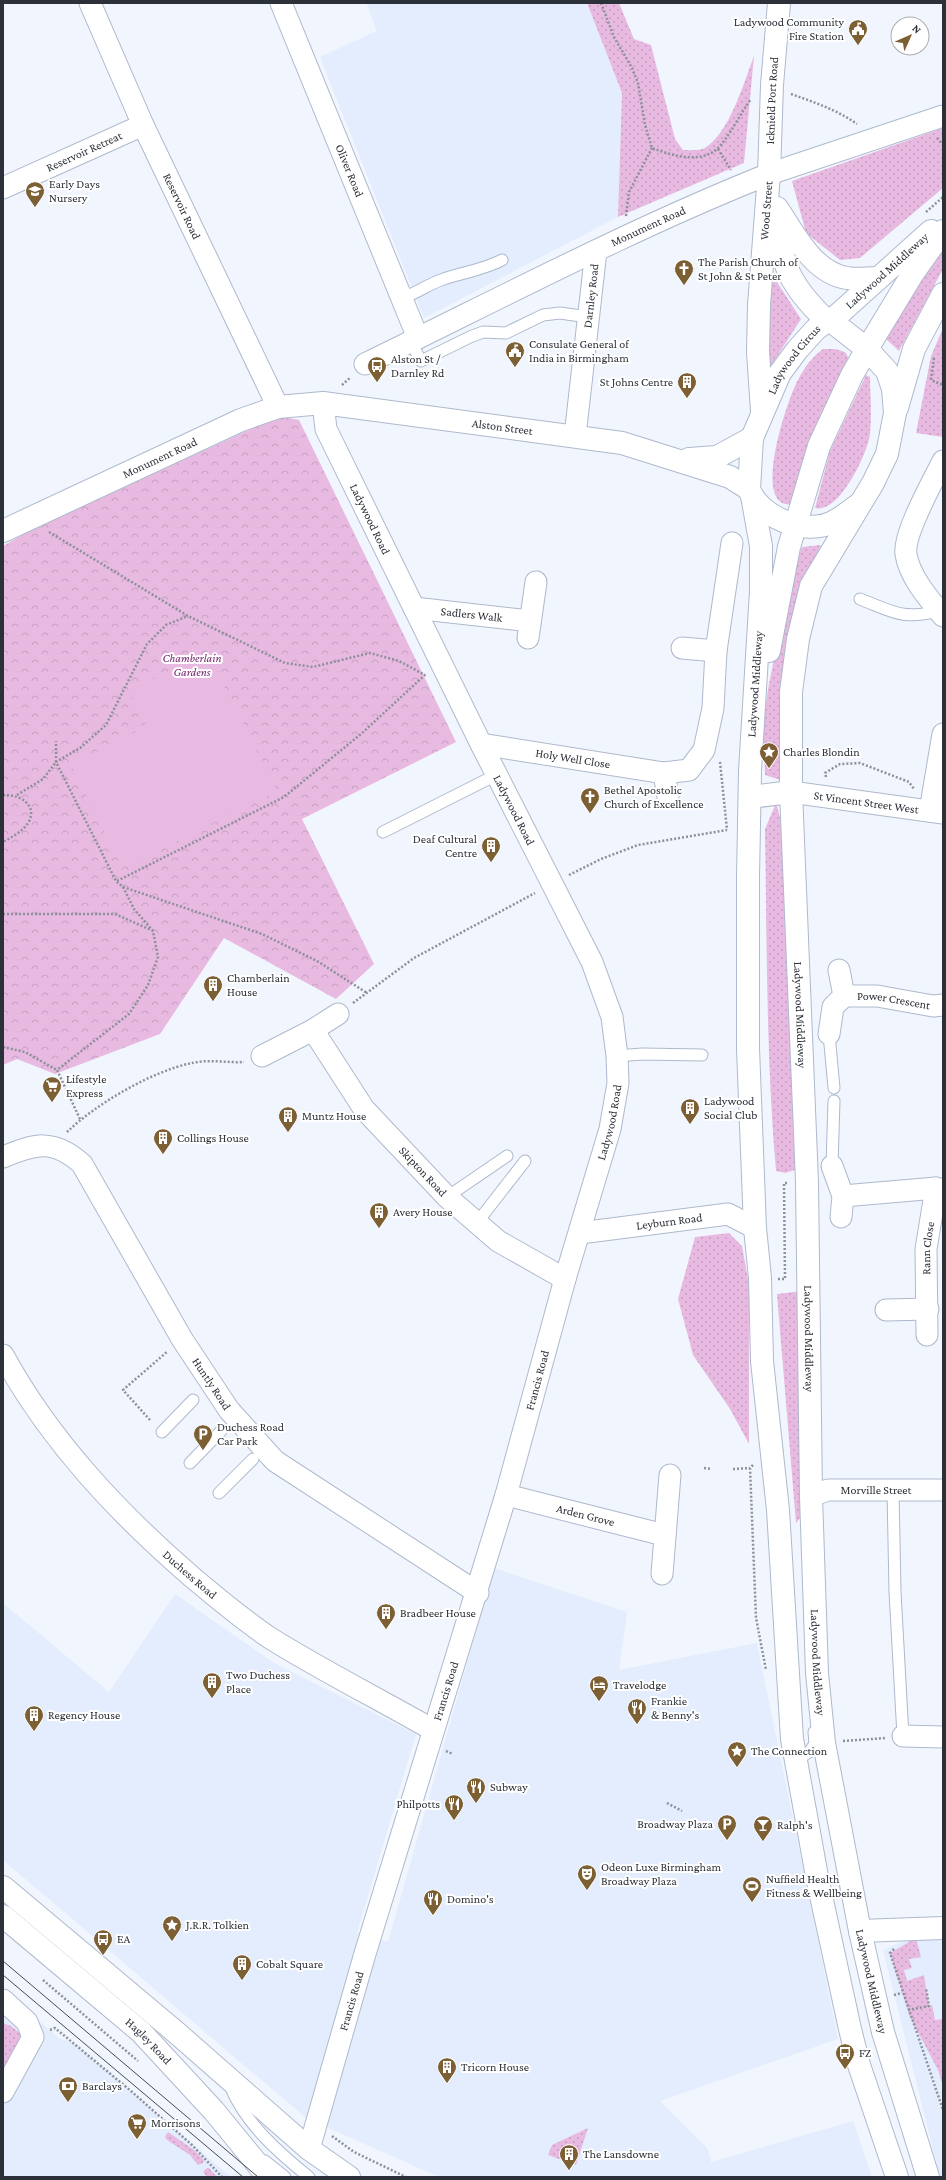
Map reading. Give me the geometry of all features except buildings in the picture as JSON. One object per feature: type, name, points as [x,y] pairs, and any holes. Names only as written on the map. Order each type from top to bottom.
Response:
[{"type":"main road","name":"Icknield Port Road","points":[[769,174],[772,85],[779,3]]},
{"type":"main road","name":"Wood Street","points":[[769,174],[776,207],[780,245],[787,271],[807,303],[829,321]]},
{"type":"main road","name":"Wood Street","points":[[762,411],[758,352],[769,174]]},
{"type":"main road","points":[[776,207],[811,257],[834,275],[848,279],[878,278]]},
{"type":"main road","name":"Ladywood Middleway","points":[[829,321],[943,220]]},
{"type":"main road","points":[[752,745],[789,548],[819,446],[852,375],[913,273],[943,231]]},
{"type":"main road","points":[[895,413],[914,349],[943,294]]},
{"type":"main road","name":"Ladywood Circus","points":[[829,321],[867,349],[886,371],[893,389],[895,413],[887,454],[861,503],[832,523],[796,526],[773,517],[750,493],[752,438],[762,411],[780,373],[797,350],[816,329],[829,321]]},
{"type":"main road","name":"Monument Road","points":[[3,531],[30,520],[241,420],[278,407],[322,403]]},
{"type":"main road","name":"Alston Street","points":[[322,403],[622,443],[730,477],[750,493]]},
{"type":"main road","name":"Alston Street","points":[[679,460],[717,457],[752,438]]},
{"type":"main road","name":"Ladywood Middleway","points":[[750,493],[761,546],[761,591],[750,797],[748,1048],[755,1228],[760,1278],[762,1361],[778,1510],[792,1739],[829,1936],[859,2065],[897,2177]]},
{"type":"main road","name":"Ladywood Middleway","points":[[861,503],[811,586],[798,639],[791,692],[791,792],[807,1182],[811,1496],[817,1673],[824,1743],[860,1931],[883,2032],[928,2177]]},
{"type":"main road","points":[[750,797],[791,792]]},
{"type":"main road","name":"Hagley Road","points":[[3,1887],[227,2076],[309,2149],[349,2177]]},
{"type":"main road","name":"Hagley Road","points":[[3,1916],[141,2032],[214,2111]]},
{"type":"main road","points":[[829,1936],[860,1931],[943,1928]]},
{"type":"main road","points":[[214,2111],[268,2177]]},
{"type":"street","name":"Reservoir Road","points":[[90,3],[143,125],[278,407]]},
{"type":"street","name":"Oliver Road","points":[[281,3],[402,298],[414,340]]},
{"type":"street","name":"Monument Road","points":[[365,364],[622,238],[741,185],[769,174],[943,116]]},
{"type":"street","name":"Reservoir Retreat","points":[[3,188],[143,125]]},
{"type":"street","name":"Darnley Road","points":[[575,436],[596,251]]},
{"type":"street","name":"Ladywood Road","points":[[322,403],[326,429],[414,608],[434,671],[481,744],[592,962],[612,1017],[617,1056],[618,1082],[610,1129],[580,1233]]},
{"type":"street","points":[[941,614],[913,574],[906,553],[907,536],[943,461]]},
{"type":"street","name":"Holy Well Close","points":[[481,744],[664,773],[690,770],[704,750],[713,708],[716,651],[732,543]]},
{"type":"street","name":"Sadlers Walk","points":[[414,608],[529,629],[536,582]]},
{"type":"street","points":[[682,648],[716,651]]},
{"type":"street","points":[[936,812],[943,734]]},
{"type":"street","points":[[664,773],[668,797]]},
{"type":"street","name":"St Vincent Street West","points":[[791,792],[936,812]]},
{"type":"street","name":"Power Crescent","points":[[839,970],[844,996]]},
{"type":"street","name":"Power Crescent","points":[[829,1034],[833,1007],[844,996],[877,996],[933,1006],[943,1005]]},
{"type":"street","points":[[262,1056],[313,1030],[338,1014]]},
{"type":"street","name":"Skipton Road","points":[[313,1030],[364,1109],[447,1197],[476,1224],[498,1241],[565,1279]]},
{"type":"street","name":"Huntly Road","points":[[3,1157],[29,1146],[40,1144],[72,1154],[82,1164],[91,1177],[182,1339],[229,1410],[276,1461],[478,1593]]},
{"type":"street","points":[[832,1166],[843,1196],[841,1217]]},
{"type":"street","name":"Rann Close","points":[[843,1196],[940,1189],[926,1248],[928,1309],[927,1335]]},
{"type":"street","name":"Leyburn Road","points":[[580,1233],[728,1214],[755,1228]]},
{"type":"street","name":"Francis Road","points":[[309,2149],[316,2120],[433,1730],[478,1593],[565,1279],[580,1233]]},
{"type":"street","points":[[886,1310],[928,1309]]},
{"type":"street","name":"Duchess Road","points":[[3,1355],[26,1393],[85,1473],[135,1526],[184,1570],[213,1595],[270,1637],[433,1730]]},
{"type":"street","points":[[662,1574],[664,1534],[670,1475]]},
{"type":"street","name":"Morville Street","points":[[811,1496],[828,1490],[943,1490]]},
{"type":"street","name":"Arden Grove","points":[[506,1495],[664,1534]]},
{"type":"street","points":[[903,1736],[943,1737]]},
{"type":"street","points":[[3,2000],[27,2022],[33,2037],[3,2092]]},
{"type":"lane","points":[[402,298],[416,293],[440,280],[486,268],[502,260]]},
{"type":"lane","points":[[414,340],[421,362],[470,337],[484,332],[506,332],[543,315],[560,313],[588,317]]},
{"type":"lane","points":[[860,599],[903,616],[941,614]]},
{"type":"lane","points":[[383,832],[496,775]]},
{"type":"lane","name":"Power Crescent","points":[[829,1034],[834,1088]]},
{"type":"lane","points":[[617,1056],[642,1054],[702,1054]]},
{"type":"lane","points":[[832,1166],[834,1101]]},
{"type":"lane","points":[[447,1197],[507,1156]]},
{"type":"lane","points":[[476,1224],[525,1161]]},
{"type":"lane","points":[[162,1432],[193,1400]]},
{"type":"lane","points":[[190,1463],[221,1431]]},
{"type":"lane","points":[[219,1493],[253,1459]]},
{"type":"lane","points":[[893,1490],[895,1592],[903,1736]]},
{"type":"lane","points":[[796,1760],[809,1752],[815,1744],[806,1569],[812,1542]]},
{"type":"lane","name":"Hagley Road","points":[[227,2076],[236,2098],[247,2116],[281,2153],[309,2177]]},
{"type":"lane","name":"Hagley Road","points":[[214,2111],[285,2177]]},
{"type":"path","points":[[601,3],[614,37],[632,68],[638,83],[645,125],[652,148],[629,192],[622,238]]},
{"type":"path","points":[[652,148],[687,158],[704,155],[718,149],[755,94],[756,84],[784,86],[790,94],[814,102],[846,117],[863,129]]},
{"type":"path","points":[[718,149],[741,185]]},
{"type":"path","points":[[322,403],[365,364]]},
{"type":"path","points":[[30,520],[188,616],[285,663],[313,666],[370,653],[434,671]]},
{"type":"path","points":[[3,796],[17,795],[43,779],[56,762],[80,748],[106,725],[147,644],[166,625],[188,616]]},
{"type":"path","points":[[116,881],[284,797],[361,734],[434,671]]},
{"type":"path","points":[[56,741],[56,762],[116,881],[123,887],[262,934],[317,961],[367,993]]},
{"type":"path","points":[[574,872],[601,859],[638,846],[727,830],[720,760]]},
{"type":"path","points":[[829,797],[826,773],[840,764],[860,763],[909,782],[936,812]]},
{"type":"path","points":[[3,842],[21,832],[28,822],[31,814],[27,802],[17,795]]},
{"type":"path","points":[[338,1014],[414,958],[551,883]]},
{"type":"path","points":[[57,1070],[129,1014],[148,985],[158,957],[153,931],[134,909],[123,887]]},
{"type":"path","points":[[3,914],[115,914],[153,931]]},
{"type":"path","points":[[3,1047],[25,1052],[57,1070],[80,1119]]},
{"type":"path","points":[[53,1147],[80,1119],[137,1082],[193,1062],[244,1062],[262,1056]]},
{"type":"path","points":[[760,1278],[785,1279],[784,1183],[807,1182]]},
{"type":"path","points":[[150,1420],[123,1390],[182,1339]]},
{"type":"path","points":[[764,1658],[756,1618],[750,1468],[771,1443]]},
{"type":"path","points":[[704,1468],[712,1469]]},
{"type":"path","points":[[733,1468],[750,1468]]},
{"type":"path","points":[[824,1743],[903,1736]]},
{"type":"path","points":[[667,1803],[682,1811]]},
{"type":"path","points":[[890,1953],[908,2010],[933,2076],[943,2110]]},
{"type":"path","points":[[43,1980],[140,2062]]},
{"type":"path","points":[[908,2010],[929,2006],[926,1988]]},
{"type":"path","points":[[55,2028],[192,2145],[222,2177]]},
{"type":"path","points":[[316,2120],[340,2143],[406,2177]]},
{"type":"shaded area","points":[[366,3],[587,3],[622,93],[618,217],[424,318],[320,57],[377,31]]},
{"type":"shaded area","points":[[494,1568],[627,1612],[619,1670],[757,1643],[838,2039],[660,2101],[708,2149],[711,2162],[853,2121],[872,2177],[439,2177],[306,2118],[3,1860],[3,1603],[109,1692],[175,1594],[274,1663],[416,1734],[357,1933],[388,1942]]},
{"type":"shaded area","points":[[917,1935],[943,1937],[943,2177],[940,2177],[883,1950]]},
{"type":"shaded area","points":[[3,1991],[59,2038],[78,2045],[231,2177],[3,2177]]},
{"type":"green space","points":[[587,3],[619,3],[634,39],[651,45],[675,139],[683,150],[703,149],[714,141],[722,131],[741,92],[754,56],[744,163],[618,217],[622,93]]},
{"type":"green space","points":[[943,128],[943,188],[860,258],[840,260],[806,233],[792,181]]},
{"type":"green space","points":[[943,249],[943,269],[899,351],[886,339],[933,261]]},
{"type":"green space","points":[[775,279],[801,319],[769,369],[767,368],[772,280]]},
{"type":"green space","points":[[943,328],[943,437],[916,433],[931,356]]},
{"type":"green space","points":[[823,349],[835,349],[845,352],[848,357],[845,370],[793,504],[780,502],[774,490],[773,473],[775,451],[780,429],[793,391],[800,376],[812,359]]},
{"type":"green space","points":[[866,375],[870,377],[871,419],[870,433],[864,453],[851,480],[843,492],[834,502],[824,508],[815,508],[830,451]]},
{"type":"green space","name":"Chamberlain Gardens","points":[[283,417],[299,420],[456,742],[302,819],[374,964],[336,999],[224,938],[160,1034],[55,1074],[17,1059],[3,1065],[3,546],[31,530],[253,428]]},
{"type":"green space","points":[[821,545],[810,575],[783,781],[765,775],[763,727],[768,689],[790,580],[802,547]]},
{"type":"green space","points":[[207,652],[277,791],[122,868],[71,765],[147,726],[129,691]]},
{"type":"green space","points":[[776,803],[787,842],[798,1169],[785,1173],[776,1171],[770,1086],[765,829]]},
{"type":"green space","points":[[729,1233],[742,1246],[749,1285],[749,1444],[730,1409],[693,1355],[678,1299],[695,1237]]},
{"type":"green space","points":[[802,1291],[806,1511],[796,1523],[777,1294]]},
{"type":"green space","points":[[916,1938],[921,1957],[909,1959],[912,1968],[904,1970],[907,1981],[924,1975],[929,2006],[932,2005],[935,2020],[943,2019],[943,2087],[938,2070],[909,2015],[890,1953]]},
{"type":"green space","points":[[3,2023],[11,2026],[26,2038],[8,2068],[3,2066]]},
{"type":"green space","points":[[588,2128],[576,2165],[548,2155],[552,2145]]},
{"type":"green space","points":[[168,2132],[194,2150],[204,2160],[203,2163],[198,2165],[190,2155],[167,2140],[165,2137]]},
{"type":"green space","points":[[209,2168],[217,2177],[207,2177],[203,2172]]},
{"type":"tram line","points":[[3,1961],[258,2177]]},
{"type":"tram line","points":[[3,1975],[243,2177]]},
{"type":"place","name":"Ladywood Community Fire Station","points":[[858,46]]},
{"type":"place","name":"Early Days Nursery","points":[[35,208]]},
{"type":"place","name":"The Parish Church of St John & St Peter","points":[[684,286]]},
{"type":"place","name":"Consulate General of India in Birmingham","points":[[515,368]]},
{"type":"place","name":"Alston St / Darnley Rd","points":[[377,383]]},
{"type":"place","name":"St Johns Centre","points":[[687,399]]},
{"type":"place","name":"Charles Blondin","points":[[769,769]]},
{"type":"place","name":"Bethel Apostolic Church of Excellence","points":[[590,814]]},
{"type":"place","name":"Deaf Cultural Centre","points":[[491,863]]},
{"type":"place","name":"Chamberlain House","points":[[213,1002]]},
{"type":"place","name":"Lifestyle Express","points":[[52,1103]]},
{"type":"place","name":"Ladywood Social Club","points":[[690,1125]]},
{"type":"place","name":"Muntz House","points":[[288,1133]]},
{"type":"place","name":"Collings House","points":[[163,1155]]},
{"type":"place","name":"Avery House","points":[[379,1229]]},
{"type":"place","name":"Duchess Road Car Park","points":[[203,1451]]},
{"type":"place","name":"Bradbeer House","points":[[386,1630]]},
{"type":"place","name":"Two Duchess Place","points":[[212,1699]]},
{"type":"place","name":"Travelodge","points":[[599,1702]]},
{"type":"place","name":"Frankie & Benny's","points":[[637,1725]]},
{"type":"place","name":"Regency House","points":[[34,1732]]},
{"type":"place","name":"The Connection","points":[[737,1768]]},
{"type":"place","name":"Subway","points":[[476,1804]]},
{"type":"place","name":"Philpotts","points":[[454,1821]]},
{"type":"place","name":"Broadway Plaza","points":[[727,1841]]},
{"type":"place","name":"Ralph's","points":[[763,1842]]},
{"type":"place","name":"Odeon Luxe Birmingham Broadway Plaza","points":[[587,1891]]},
{"type":"place","name":"Nuffield Health Fitness & Wellbeing","points":[[752,1903]]},
{"type":"place","name":"Domino's","points":[[433,1916]]},
{"type":"place","name":"J.R.R. Tolkien","points":[[172,1942]]},
{"type":"place","name":"EA","points":[[103,1956]]},
{"type":"place","name":"Cobalt Square","points":[[242,1981]]},
{"type":"place","name":"FZ","points":[[845,2070]]},
{"type":"place","name":"Tricorn House","points":[[447,2084]]},
{"type":"place","name":"Barclays","points":[[68,2103]]},
{"type":"place","name":"Morrisons","points":[[137,2140]]},
{"type":"place","name":"The Lansdowne","points":[[569,2171]]}]
